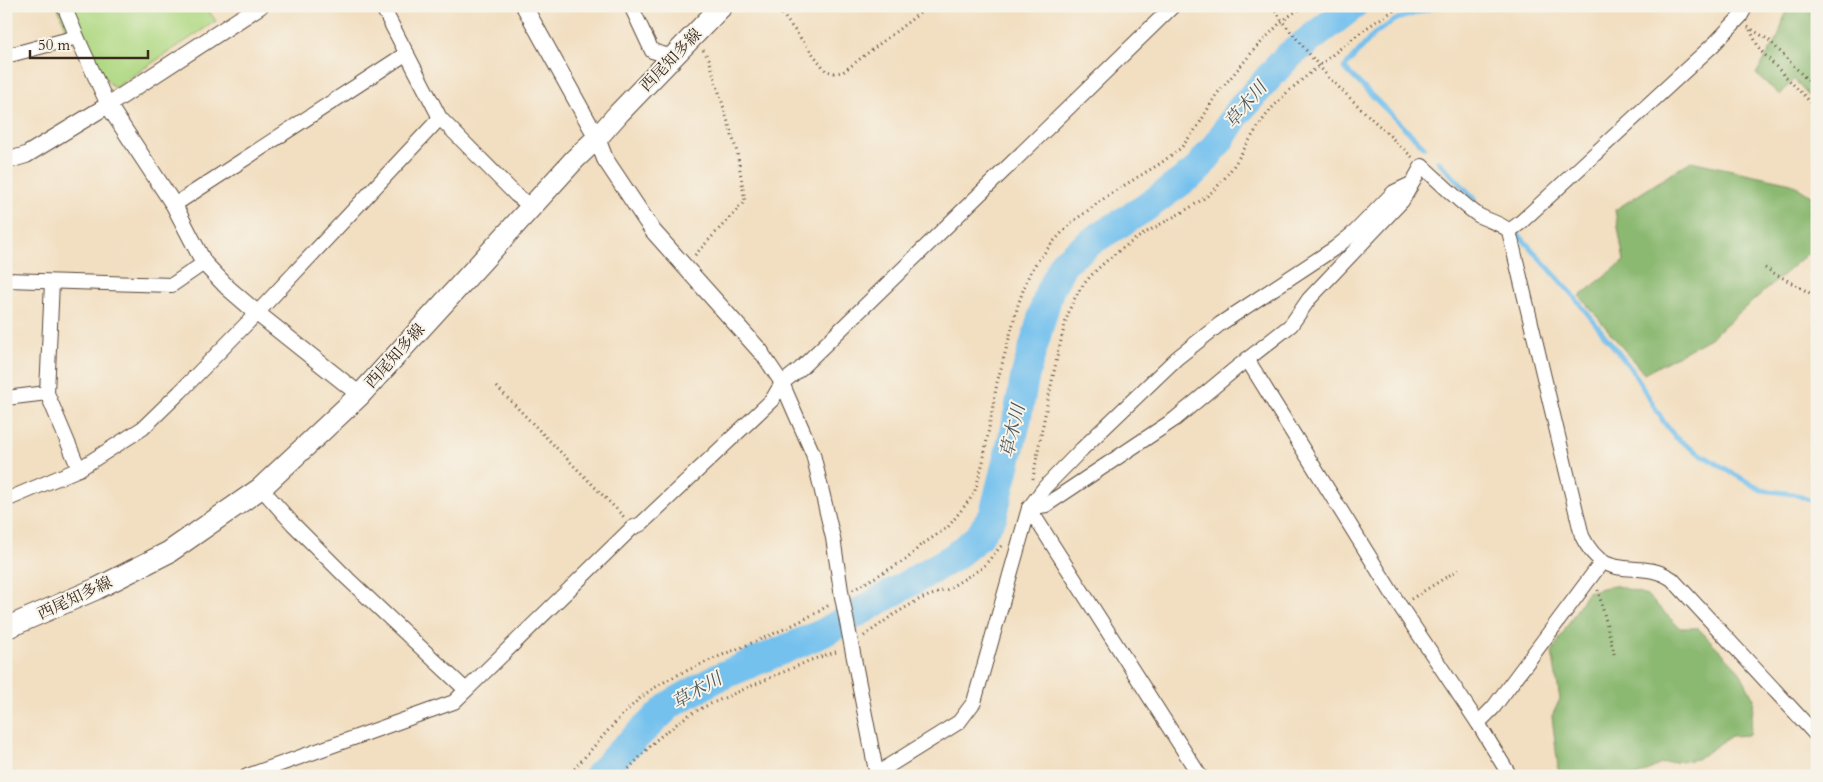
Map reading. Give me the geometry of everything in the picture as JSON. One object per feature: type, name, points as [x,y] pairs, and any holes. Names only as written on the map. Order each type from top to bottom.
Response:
[{"type":"main road","name":"西尾知多線","points":[[6,628],[96,589],[169,552],[261,488],[360,395],[575,159],[598,138],[722,6]]},
{"type":"street","points":[[64,6],[108,105],[174,206],[204,264],[257,313],[360,395]]},
{"type":"street","points":[[6,161],[26,155],[108,105],[260,6]]},
{"type":"street","points":[[382,6],[440,118],[516,195],[532,207]]},
{"type":"street","points":[[524,6],[598,138],[605,159],[653,231],[730,315],[761,352],[782,383],[813,454],[833,538],[843,603],[877,776],[890,765],[959,722],[974,702],[1029,508],[1045,487],[1177,358],[1220,324],[1335,248],[1355,232],[1394,192],[1411,184]]},
{"type":"street","points":[[631,6],[652,51],[674,57]]},
{"type":"street","points":[[247,776],[454,702],[634,528],[641,524],[772,400],[782,383],[800,369],[1174,6]]},
{"type":"street","points":[[1509,231],[1664,91],[1714,44],[1743,12]]},
{"type":"street","points":[[6,56],[77,37]]},
{"type":"street","points":[[174,206],[407,53]]},
{"type":"street","points":[[6,500],[79,469],[143,428],[257,313],[440,118]]},
{"type":"street","points":[[1029,508],[1046,505],[1091,477],[1175,419],[1247,359],[1292,325],[1309,299],[1402,201],[1422,166],[1479,216],[1509,231],[1582,536],[1594,556],[1602,562],[1622,568],[1656,572],[1672,579],[1817,736]]},
{"type":"street","points":[[6,280],[172,285],[204,264]]},
{"type":"street","points":[[52,282],[46,393],[79,469]]},
{"type":"street","points":[[1247,359],[1400,606],[1478,723],[1510,776]]},
{"type":"street","points":[[6,398],[46,393]]},
{"type":"street","points":[[261,488],[293,524],[348,579],[466,690]]},
{"type":"street","points":[[1029,508],[1200,776]]},
{"type":"street","points":[[1478,723],[1494,708],[1602,562]]},
{"type":"path","points":[[776,6],[826,71],[835,73],[843,72],[929,6]]},
{"type":"path","points":[[1273,6],[1282,21],[1329,78],[1422,166]]},
{"type":"path","points":[[568,776],[644,695],[661,684],[731,650],[843,603],[907,559],[920,546],[948,527],[974,494],[983,462],[998,383],[1018,305],[1027,279],[1036,263],[1071,223],[1110,194],[1161,163],[1181,148],[1198,126],[1216,95],[1254,50],[1282,21],[1304,6]]},
{"type":"path","points":[[1029,508],[1047,401],[1066,320],[1076,295],[1097,270],[1118,252],[1151,229],[1176,216],[1208,195],[1222,182],[1239,160],[1264,118],[1276,102],[1358,34],[1403,6]]},
{"type":"path","points":[[1743,12],[1760,50],[1817,109]]},
{"type":"path","points":[[1750,30],[1769,40],[1817,90]]},
{"type":"path","points":[[684,267],[745,201],[737,152],[709,59],[692,38]]},
{"type":"path","points":[[1765,268],[1817,297]]},
{"type":"path","points":[[497,386],[634,528]]},
{"type":"path","points":[[622,776],[656,740],[687,716],[743,689],[811,660],[840,651],[850,640],[920,599],[946,590],[982,568],[1007,538]]},
{"type":"path","points":[[1400,606],[1461,568]]},
{"type":"path","points":[[1594,574],[1615,658]]},
{"type":"green space","points":[[57,6],[205,6],[216,21],[114,88],[69,35]]},
{"type":"green space","points":[[1787,6],[1817,6],[1817,106],[1794,79],[1780,95],[1756,74],[1779,35]]},
{"type":"green space","points":[[1691,161],[1791,183],[1817,200],[1817,259],[1807,254],[1710,338],[1644,374],[1580,296],[1624,261],[1615,210]]},
{"type":"green space","points":[[1614,585],[1647,595],[1680,628],[1698,628],[1739,670],[1754,699],[1750,735],[1731,736],[1697,759],[1661,764],[1637,776],[1559,776],[1552,716],[1560,699],[1552,652],[1587,592]]},
{"type":"waterway","name":"草木川","points":[[598,776],[619,753],[671,704],[717,678],[823,633],[954,557],[977,538],[993,516],[1016,424],[1025,376],[1049,292],[1063,263],[1095,239],[1145,208],[1196,171],[1220,140],[1237,113],[1287,57],[1353,6]]},
{"type":"waterway","points":[[1424,147],[1344,68],[1374,34],[1397,19],[1438,6]]},
{"type":"waterway","points":[[1438,161],[1475,199]]},
{"type":"waterway","points":[[1518,234],[1572,294],[1632,370],[1675,437],[1761,490],[1794,494],[1817,505]]}]
